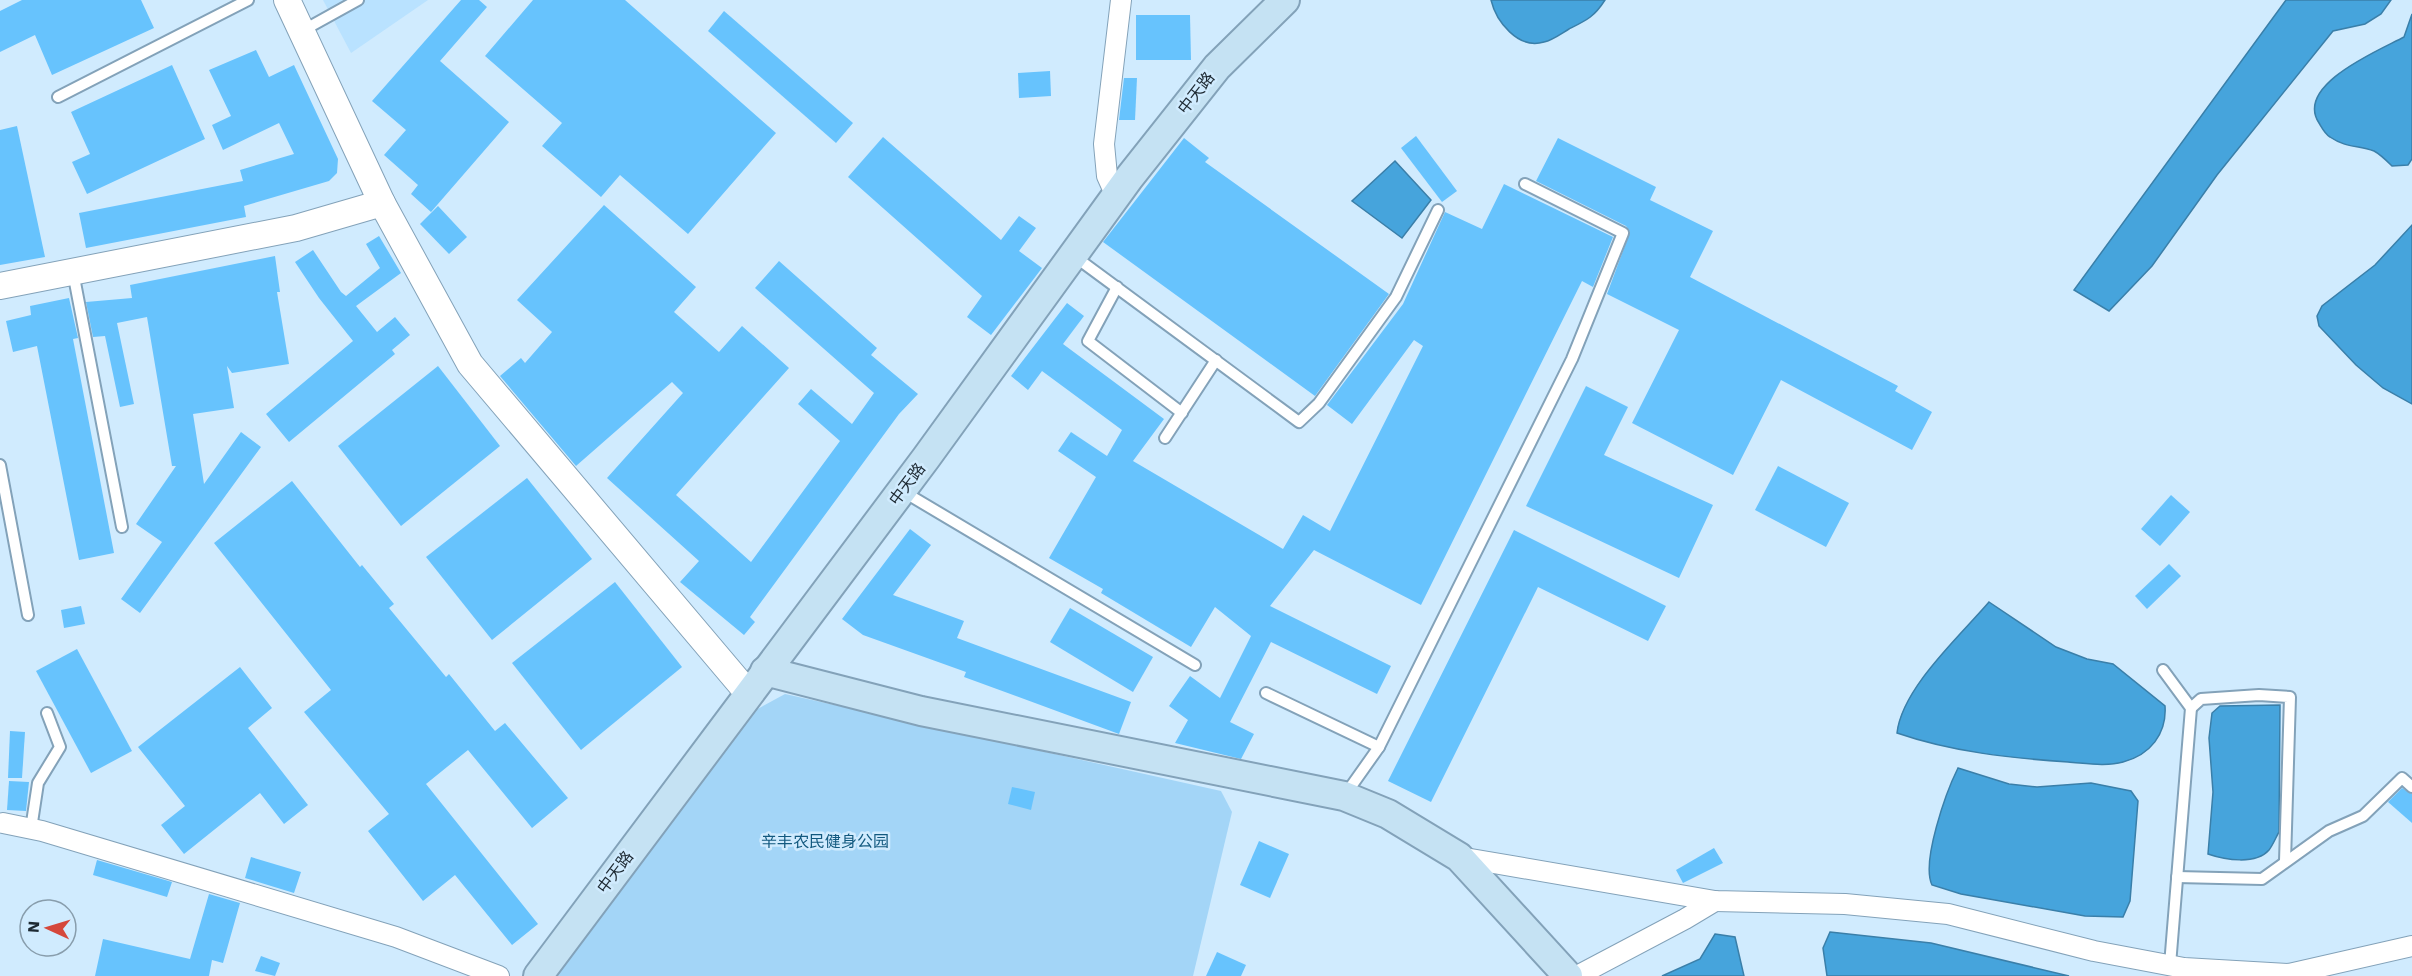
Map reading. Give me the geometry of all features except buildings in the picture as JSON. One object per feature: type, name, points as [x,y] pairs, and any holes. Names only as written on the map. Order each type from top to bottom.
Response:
[{"type":"main road","name":"中天路","points":[[538,976],[901,491],[1116,196],[1217,67],[1285,0]]},
{"type":"main road","points":[[765,671],[921,711],[1344,796],[1388,814],[1460,857],[1569,973]]},
{"type":"street","points":[[287,0],[382,203],[470,364],[748,693]]},
{"type":"street","points":[[1116,196],[1107,176],[1104,144],[1121,0]]},
{"type":"street","points":[[0,286],[296,228],[382,203]]},
{"type":"street","points":[[1,823],[31,829],[396,937],[499,976]]},
{"type":"street","points":[[1460,857],[1715,901],[1845,904],[1948,914],[2094,951],[2170,965],[2289,974],[2412,946]]},
{"type":"street","points":[[1569,973],[1685,919],[1715,901]]},
{"type":"lane","points":[[58,97],[248,0]]},
{"type":"lane","points":[[302,31],[358,0]]},
{"type":"lane","points":[[1344,796],[1379,747],[1572,359],[1623,233],[1525,184]]},
{"type":"lane","points":[[1073,255],[1299,422],[1319,403],[1396,297],[1438,210]]},
{"type":"lane","points":[[73,272],[122,527]]},
{"type":"lane","points":[[1117,288],[1088,340],[1182,413]]},
{"type":"lane","points":[[1165,438],[1216,360]]},
{"type":"lane","points":[[0,465],[28,615]]},
{"type":"lane","points":[[901,491],[1195,665]]},
{"type":"lane","points":[[2163,670],[2191,708],[2170,965]]},
{"type":"lane","points":[[1266,693],[1379,747]]},
{"type":"lane","points":[[2191,708],[2201,699],[2259,695],[2290,697],[2285,861]]},
{"type":"lane","points":[[31,829],[38,783],[60,747],[47,713]]},
{"type":"lane","points":[[2177,877],[2262,879],[2329,831],[2363,816],[2402,778],[2412,787]]},
{"type":"shaded area","points":[[323,0],[428,0],[351,53]]},
{"type":"shaded area","points":[[1491,0],[1605,0],[1594,14],[1585,20],[1551,40],[1534,43],[1517,38],[1503,25]]},
{"type":"shaded area","points":[[2286,0],[2391,0],[2381,14],[2365,24],[2333,31],[2217,175],[2152,266],[2109,311],[2074,290]]},
{"type":"shaded area","points":[[2412,14],[2412,159],[2408,165],[2392,166],[2374,151],[2341,143],[2328,136],[2319,123],[2314,109],[2318,95],[2343,71],[2404,37]]},
{"type":"shaded area","points":[[1395,161],[1431,200],[1402,238],[1352,201]]},
{"type":"shaded area","points":[[2412,225],[2412,404],[2383,388],[2356,365],[2319,326],[2317,316],[2322,306],[2375,265]]},
{"type":"shaded area","points":[[1989,602],[2056,647],[2087,659],[2113,664],[2165,706],[2163,726],[2149,749],[2133,759],[2109,764],[2095,764],[1981,753],[1918,740],[1897,733],[1909,698],[1934,663]]},
{"type":"shaded area","points":[[2280,705],[2279,832],[2269,850],[2256,858],[2240,860],[2208,854],[2213,792],[2209,738],[2212,713],[2220,706]]},
{"type":"shaded area","points":[[1958,768],[2009,784],[2037,787],[2091,783],[2131,791],[2138,801],[2130,901],[2123,917],[2085,916],[1961,894],[1932,885],[1929,874],[1932,844],[1947,793]]},
{"type":"shaded area","points":[[1830,932],[1931,943],[2069,976],[1827,976],[1823,948]]},
{"type":"shaded area","points":[[1715,934],[1735,937],[1744,976],[1662,976],[1700,959]]},
{"type":"green space","name":"辛丰农民健身公园","points":[[785,694],[1221,791],[1232,812],[1193,976],[554,976],[752,712]]}]
